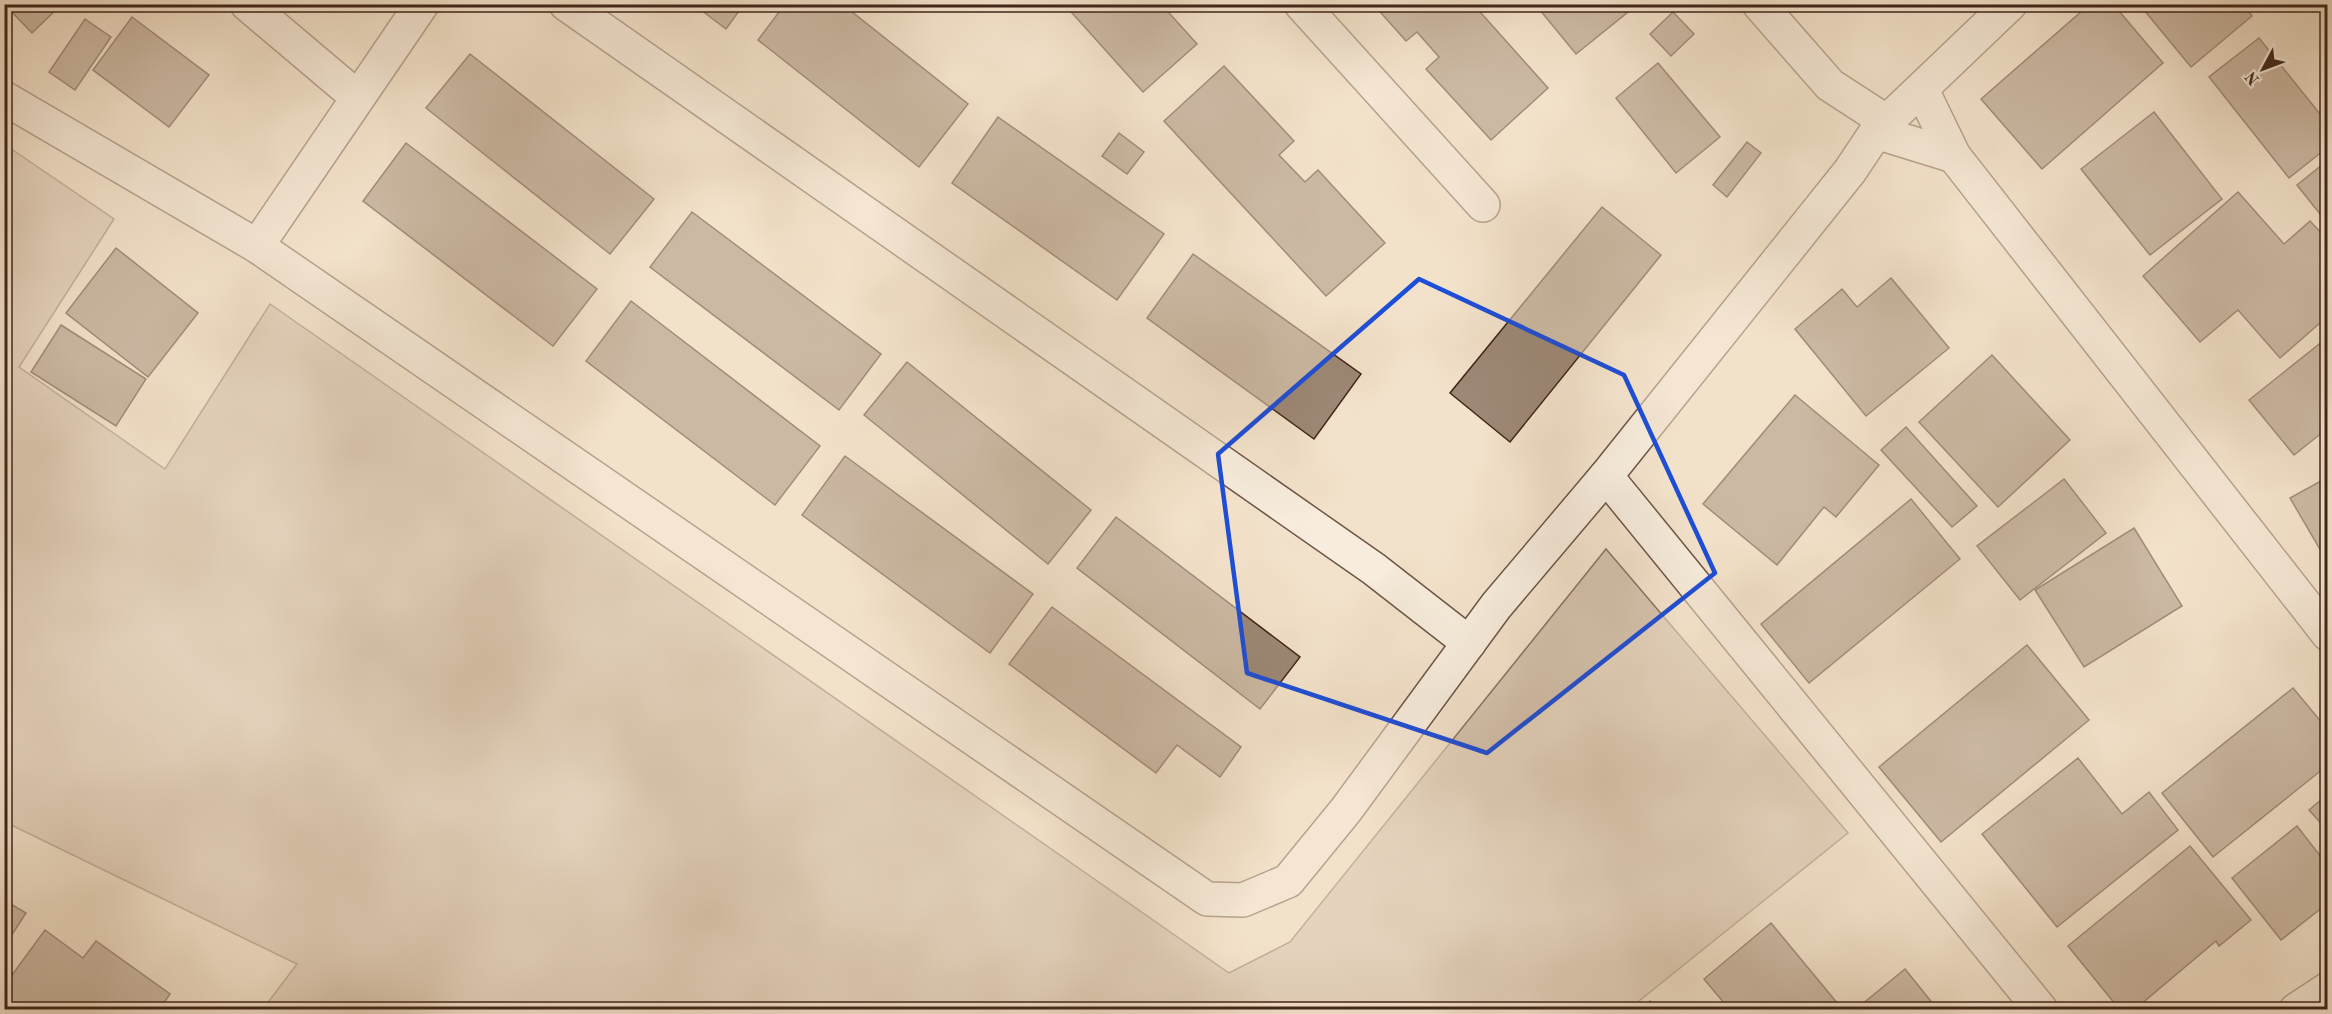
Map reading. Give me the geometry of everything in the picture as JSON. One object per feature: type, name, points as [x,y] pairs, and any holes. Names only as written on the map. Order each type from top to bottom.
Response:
[{"type":"street","points":[[247,4],[357,97]]},
{"type":"street","points":[[257,246],[422,4]]},
{"type":"street","points":[[566,4],[1374,569],[1469,643]]},
{"type":"street","points":[[1301,4],[1483,205]]},
{"type":"street","points":[[1759,4],[1830,84],[1881,127],[1954,156]]},
{"type":"street","points":[[4,98],[257,246],[1207,899],[1243,900],[1288,881],[1346,810],[1496,606],[1606,476],[1850,171],[1881,127],[2010,4]]},
{"type":"street","points":[[1922,90],[1954,156],[2328,634]]},
{"type":"street","points":[[1606,476],[2041,1010]]},
{"type":"street","points":[[2296,1010],[2328,989]]},
{"type":"highlighted area","points":[[1419,279],[1624,375],[1715,573],[1487,753],[1247,673],[1218,454]]},
{"type":"shaded area","points":[[4,144],[114,219],[19,367],[165,469],[270,304],[1229,973],[1290,942],[1606,549],[1848,833],[1629,1009],[263,1009],[297,964],[5,822]]},
{"type":"building","points":[[4,4],[62,4],[32,33]]},
{"type":"building","points":[[693,4],[744,4],[726,29]]},
{"type":"building","points":[[785,4],[842,4],[968,104],[919,167],[758,40]]},
{"type":"building","points":[[1064,4],[1161,4],[1197,44],[1143,92]]},
{"type":"building","points":[[1373,4],[1473,4],[1548,88],[1491,140],[1426,69],[1439,57],[1417,32],[1406,41]]},
{"type":"building","points":[[1535,4],[1622,4],[1628,12],[1576,54]]},
{"type":"building","points":[[1846,4],[1859,4],[1852,11]]},
{"type":"building","points":[[2090,4],[2113,4],[2163,63],[2042,169],[1981,99]]},
{"type":"building","points":[[2139,4],[2243,4],[2252,16],[2191,67]]},
{"type":"building","points":[[1673,12],[1694,34],[1671,56],[1650,34]]},
{"type":"building","points":[[132,17],[209,75],[169,127],[93,70]]},
{"type":"building","points":[[85,19],[111,37],[75,90],[49,72]]},
{"type":"building","points":[[2259,38],[2328,124],[2328,147],[2289,178],[2209,77]]},
{"type":"building","points":[[470,54],[654,199],[610,254],[426,108]]},
{"type":"building","points":[[1658,63],[1720,137],[1676,173],[1616,98]]},
{"type":"building","points":[[1224,66],[1294,141],[1279,155],[1305,182],[1318,170],[1385,243],[1326,296],[1164,121]]},
{"type":"building","points":[[2154,112],[2222,199],[2150,255],[2081,169]]},
{"type":"building","points":[[998,117],[1164,234],[1117,300],[952,183]]},
{"type":"building","points":[[1119,133],[1144,152],[1127,174],[1102,156]]},
{"type":"building","points":[[1747,142],[1761,153],[1727,197],[1713,185]]},
{"type":"building","points":[[406,143],[597,289],[553,346],[363,201]]},
{"type":"building","points":[[2328,160],[2328,208],[2320,214],[2297,185]]},
{"type":"building","points":[[2238,192],[2284,244],[2310,221],[2328,240],[2328,316],[2280,358],[2238,310],[2200,342],[2143,276]]},
{"type":"building","points":[[1602,207],[1661,255],[1510,442],[1450,393]]},
{"type":"building","points":[[692,212],[881,354],[839,410],[650,267]]},
{"type":"building","points":[[116,248],[198,313],[148,377],[66,313]]},
{"type":"building","points":[[1193,254],[1361,374],[1314,439],[1147,318]]},
{"type":"building","points":[[1891,278],[1949,348],[1866,416],[1795,329],[1842,289],[1857,307]]},
{"type":"building","points":[[631,301],[820,446],[775,505],[586,361]]},
{"type":"building","points":[[61,325],[146,379],[116,426],[31,372]]},
{"type":"building","points":[[2328,337],[2328,428],[2294,455],[2249,400]]},
{"type":"building","points":[[1992,355],[2070,440],[1998,507],[1919,422]]},
{"type":"building","points":[[907,362],[1091,510],[1048,564],[864,415]]},
{"type":"building","points":[[1795,395],[1879,465],[1836,517],[1824,507],[1777,565],[1703,504]]},
{"type":"building","points":[[1906,427],[1977,506],[1952,527],[1881,450]]},
{"type":"building","points":[[845,456],[1033,594],[990,653],[802,515]]},
{"type":"building","points":[[2328,477],[2328,563],[2290,498]]},
{"type":"building","points":[[2064,479],[2106,533],[2020,600],[1977,546]]},
{"type":"building","points":[[1911,499],[1960,559],[1809,683],[1761,624]]},
{"type":"building","points":[[1116,517],[1300,657],[1260,709],[1077,568]]},
{"type":"building","points":[[2134,528],[2182,606],[2084,667],[2035,590]]},
{"type":"building","points":[[1052,607],[1241,747],[1220,777],[1177,745],[1156,773],[1009,664]]},
{"type":"building","points":[[2027,645],[2089,720],[1941,842],[1879,767]]},
{"type":"building","points":[[2293,688],[2328,730],[2328,765],[2213,857],[2162,793]]},
{"type":"building","points":[[2078,758],[2122,814],[2149,792],[2178,830],[2057,927],[1982,834]]},
{"type":"building","points":[[2328,794],[2328,831],[2309,810]]},
{"type":"building","points":[[2297,826],[2328,866],[2328,903],[2281,940],[2232,878]]},
{"type":"building","points":[[2190,846],[2251,920],[2219,946],[2216,941],[2134,1010],[2120,1010],[2068,946]]},
{"type":"building","points":[[4,900],[26,913],[4,947]]},
{"type":"building","points":[[1771,923],[1838,1004],[1831,1010],[1730,1010],[1704,979]]},
{"type":"building","points":[[45,930],[83,958],[96,941],[170,994],[159,1010],[4,1010],[4,986]]},
{"type":"building","points":[[1905,969],[1938,1010],[1855,1010]]},
{"type":"building","points":[[1650,1001],[1658,1010],[1640,1010]]}]
